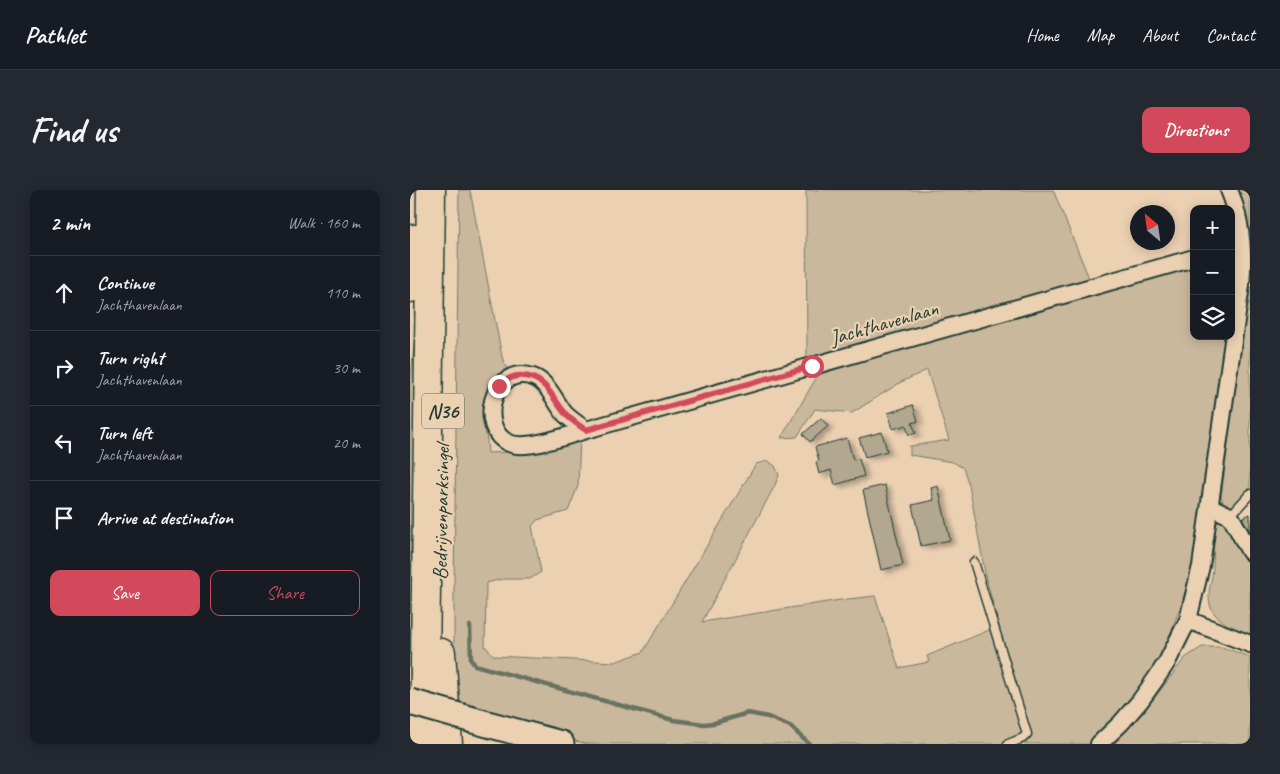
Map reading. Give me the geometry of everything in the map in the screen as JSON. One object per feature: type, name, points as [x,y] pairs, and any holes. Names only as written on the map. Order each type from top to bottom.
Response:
[{"type":"highway","points":[[410,288],[420,190]]},
{"type":"highway","name":"Bedrijvenparksingel","points":[[424,744],[431,190]]},
{"type":"highway","name":"Bedrijvenparksingel","points":[[440,744],[446,190]]},
{"type":"highway","name":"N36","points":[[440,632],[448,744]]},
{"type":"main road","points":[[410,702],[560,744]]},
{"type":"street","points":[[1100,744],[1121,723],[1150,688],[1167,662],[1188,620],[1201,566],[1241,285],[1237,252],[1240,226],[1235,206],[1228,190]]},
{"type":"street","name":"Jachthavenlaan","points":[[586,430],[566,414],[544,385],[532,377],[516,375],[507,379],[494,394],[492,412],[495,428],[500,438],[510,444],[528,445],[544,442],[1190,259]]},
{"type":"street","points":[[1211,506],[1230,516],[1250,552]]},
{"type":"street","points":[[1188,620],[1250,644]]},
{"type":"lane","points":[[1230,516],[1250,494]]},
{"type":"lane","points":[[974,562],[1027,734],[1023,738],[1008,744]]},
{"type":"shaded area","points":[[459,190],[470,190],[502,357],[508,371],[491,387],[487,397],[485,418],[488,453],[525,451],[580,437],[578,486],[568,511],[537,520],[532,526],[541,572],[530,579],[503,579],[486,583],[485,646],[494,656],[615,662],[643,652],[756,464],[768,461],[775,466],[779,475],[775,485],[702,622],[875,596],[899,668],[929,662],[927,656],[999,626],[986,578],[969,485],[963,468],[953,462],[910,455],[910,446],[949,440],[927,370],[901,382],[852,413],[815,409],[797,437],[781,438],[818,375],[1190,266],[1190,340],[1228,340],[1195,556],[1182,603],[1168,640],[1151,675],[1112,724],[1090,744],[586,744],[454,707]]},
{"type":"shaded area","points":[[806,190],[1053,190],[1089,278],[807,358]]},
{"type":"shaded area","points":[[1237,190],[1250,190],[1250,488],[1231,510],[1225,505],[1221,497],[1249,280],[1247,223]]},
{"type":"shaded area","points":[[421,269],[419,692],[410,688],[410,387]]},
{"type":"shaded area","points":[[1220,520],[1229,522],[1250,563],[1250,636],[1217,617],[1209,602],[1215,528],[1216,522]]},
{"type":"shaded area","points":[[1202,647],[1222,647],[1250,657],[1250,744],[1114,744],[1143,713],[1185,658]]},
{"type":"building","points":[[913,405],[918,421],[912,423],[916,433],[909,435],[906,425],[893,429],[888,413]]},
{"type":"building","points":[[821,418],[828,426],[810,442],[803,434]]},
{"type":"building","points":[[882,432],[887,451],[865,457],[859,438]]},
{"type":"building","points":[[847,438],[853,460],[859,459],[864,476],[835,485],[831,470],[819,474],[816,462],[819,461],[815,447]]},
{"type":"building","points":[[885,485],[903,565],[881,570],[863,490]]},
{"type":"building","points":[[938,486],[950,540],[921,546],[912,505],[934,500],[931,488]]},
{"type":"building","points":[[1250,514],[1250,532],[1242,518]]},
{"type":"waterway","points":[[470,626],[471,660],[475,665],[673,720],[704,724],[748,713],[768,717],[790,726],[809,744]]},
{"type":"route","points":[[499,386],[507,379],[516,375],[532,377],[538,380],[566,414],[586,430],[812,366]]}]
